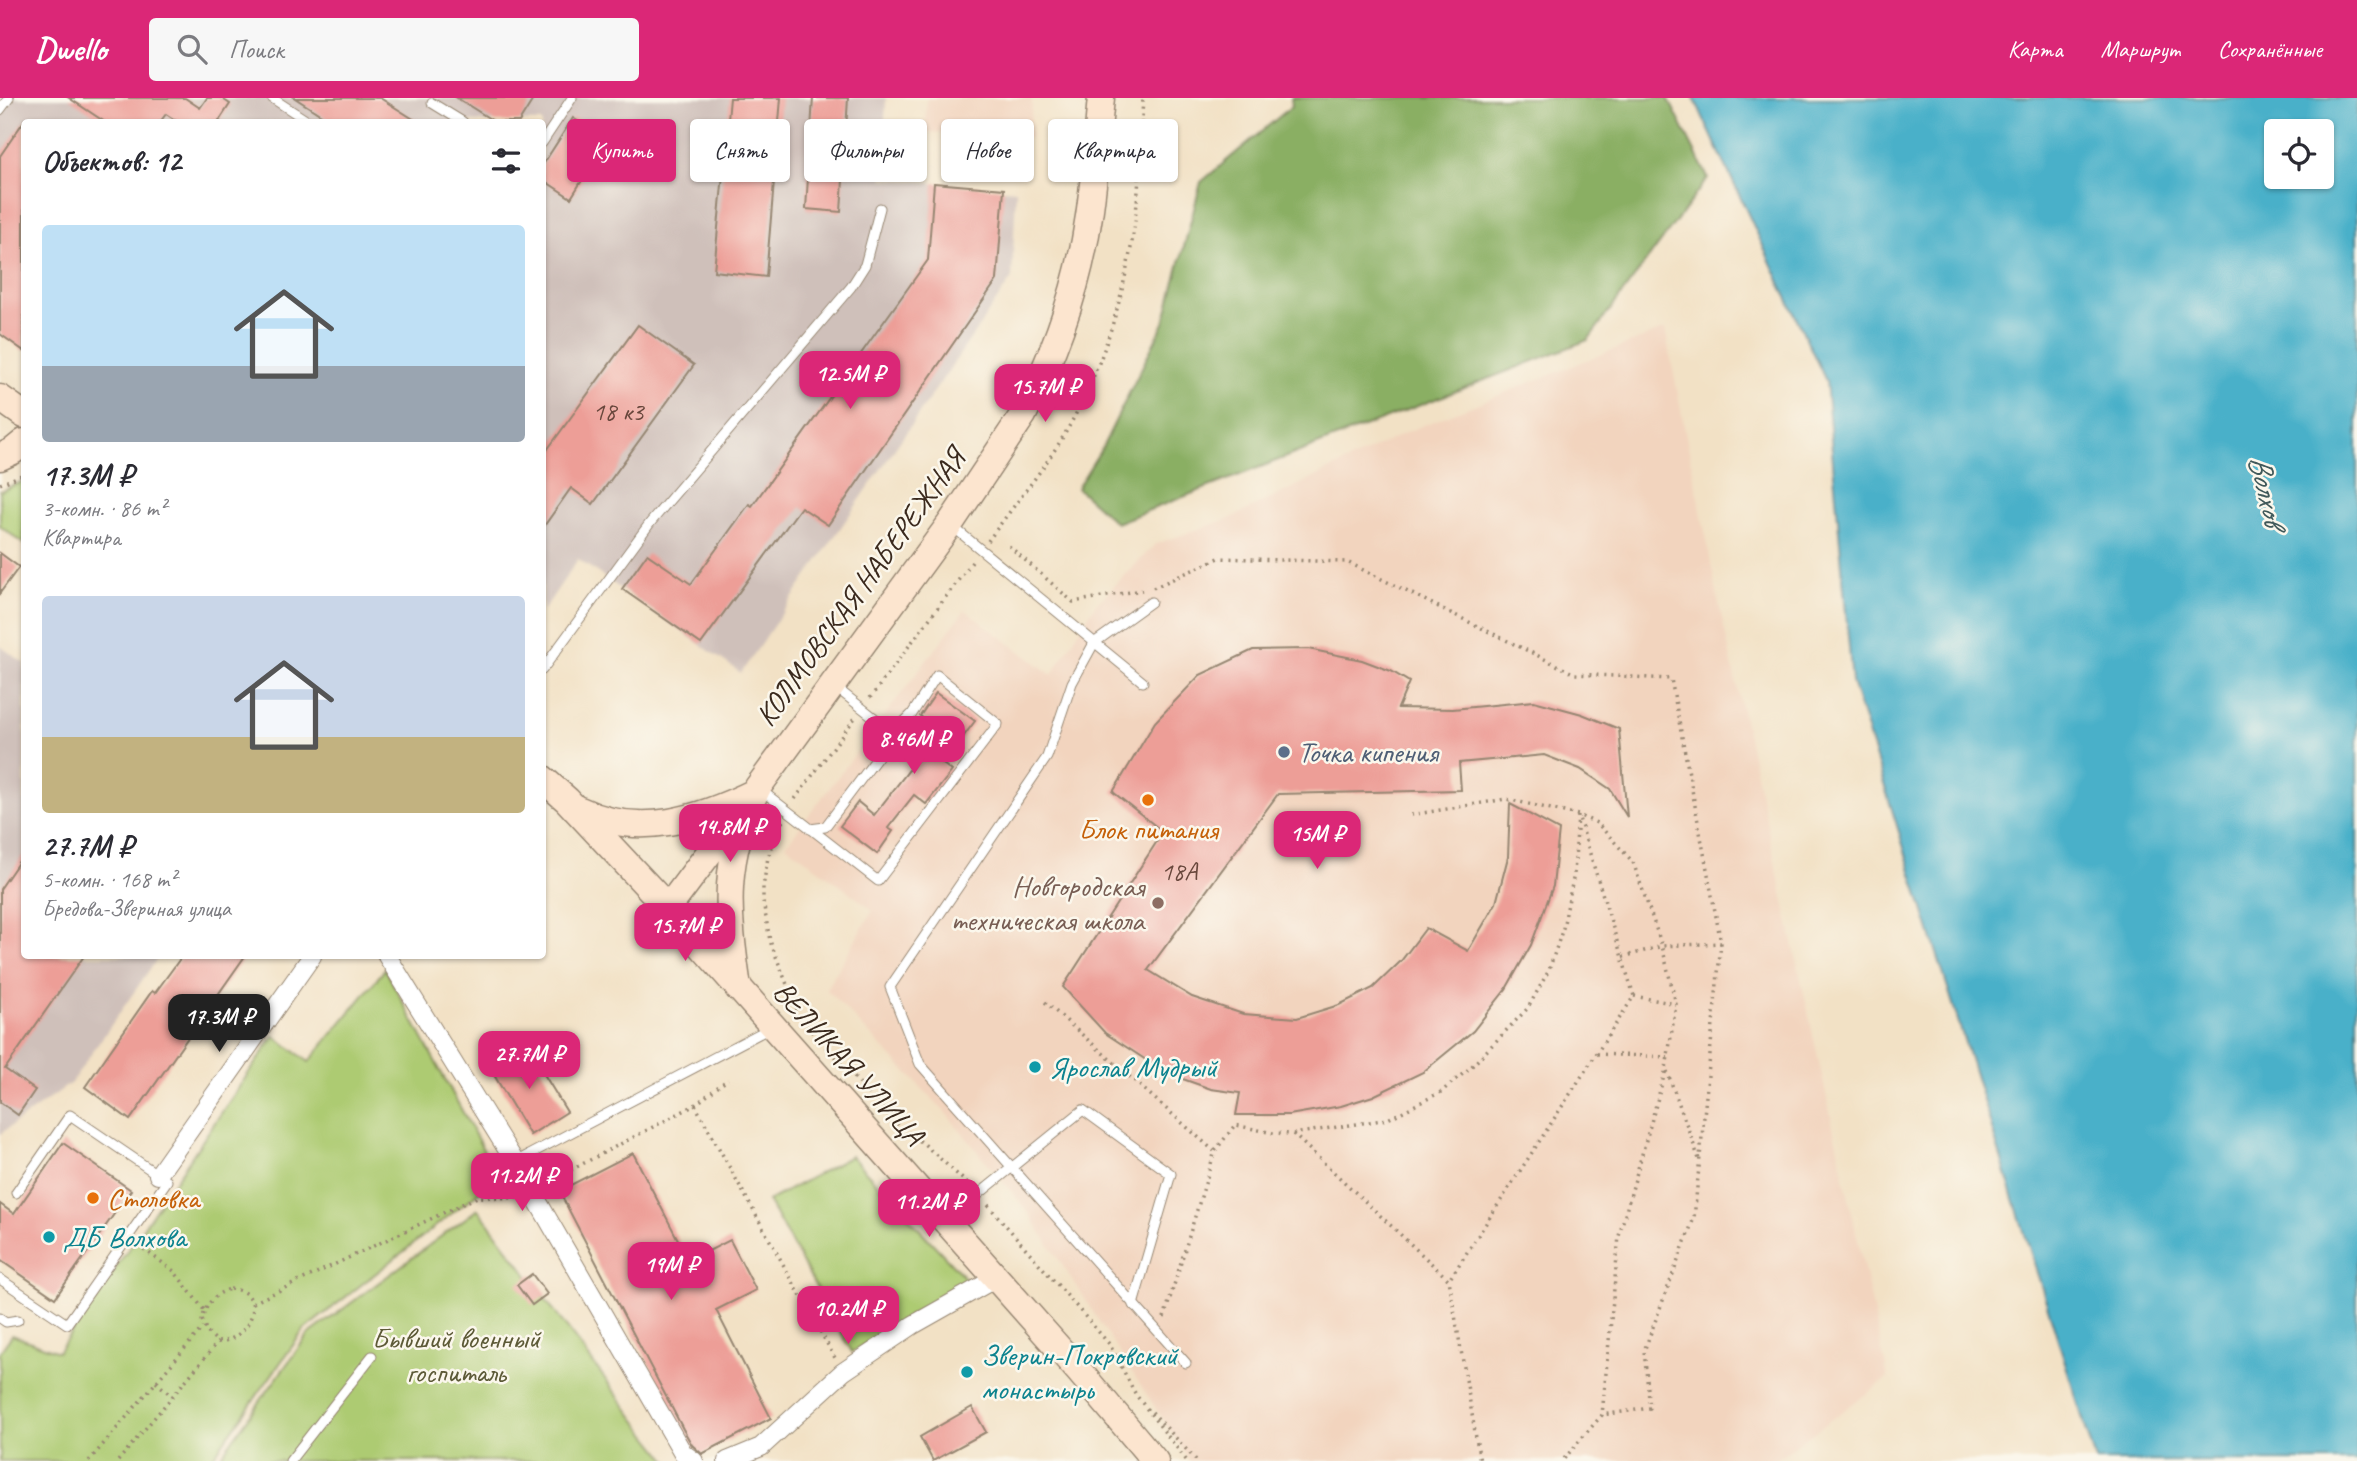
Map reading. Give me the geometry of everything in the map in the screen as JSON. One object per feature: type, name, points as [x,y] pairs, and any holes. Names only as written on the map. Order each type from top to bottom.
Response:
[{"type":"main road","name":"КОЛМОВСКАЯ НАБЕРЕЖНАЯ","points":[[757,790],[950,524],[1023,415],[1048,362],[1068,308],[1081,261],[1090,215],[1101,98]]},
{"type":"main road","points":[[0,398],[21,413]]},
{"type":"main road","points":[[0,457],[21,444]]},
{"type":"main road","name":"ВЕЛИКАЯ УЛИЦА","points":[[546,782],[567,800],[668,908],[1155,1461]]},
{"type":"main road","points":[[567,800],[594,817],[614,823],[642,825],[693,818],[718,810],[757,790]]},
{"type":"main road","points":[[668,908],[757,790]]},
{"type":"main road","points":[[738,988],[729,914],[729,886],[738,839],[757,790]]},
{"type":"street","points":[[158,1175],[310,959]]},
{"type":"street","points":[[388,959],[515,1162],[689,1457]]},
{"type":"street","points":[[727,1461],[764,1454],[843,1372],[913,1325],[996,1278]]},
{"type":"lane","points":[[0,110],[9,98]]},
{"type":"lane","points":[[272,98],[304,119]]},
{"type":"lane","points":[[546,137],[572,98]]},
{"type":"lane","points":[[432,103],[458,119]]},
{"type":"lane","points":[[546,665],[650,523],[851,287],[866,265],[880,208]]},
{"type":"lane","points":[[950,524],[1143,682]]},
{"type":"lane","points":[[1151,602],[1094,643],[1072,684],[1047,757],[890,987],[920,1064],[1186,1363]]},
{"type":"lane","points":[[757,790],[878,881],[998,724],[937,676],[912,714],[896,730],[886,730]]},
{"type":"lane","points":[[810,829],[825,827],[890,742],[886,730],[832,685]]},
{"type":"lane","points":[[515,1162],[773,1026]]},
{"type":"lane","points":[[945,1221],[1083,1110],[1171,1174],[1133,1305]]},
{"type":"lane","points":[[0,1279],[67,1324],[167,1181],[70,1115],[16,1193]]},
{"type":"lane","points":[[0,1331],[3,1320],[18,1320]]},
{"type":"lane","points":[[290,1461],[372,1356]]},
{"type":"path","points":[[1143,98],[1132,240],[1115,319],[1093,380],[1055,449],[786,812],[768,857],[763,901],[770,941],[801,1020],[901,1128],[923,1143],[978,1194],[1110,1345],[1136,1395],[1187,1461]]},
{"type":"path","points":[[0,484],[21,475]]},
{"type":"path","points":[[1009,546],[1073,602],[1150,589],[1219,558],[1347,562],[1575,674],[1671,678],[1721,943],[1694,1218],[1644,1351],[1650,1408],[1602,1415]]},
{"type":"path","points":[[1412,815],[1506,799],[1578,815],[1597,823],[1633,862],[1662,946],[1676,1004],[1667,1069],[1619,1237],[1602,1415],[1562,1461]]},
{"type":"path","points":[[1449,1279],[1634,996],[1578,815]]},
{"type":"path","points":[[1160,1334],[1215,1151],[1235,1125],[1293,1134],[1388,1119],[1441,1092],[1471,1067],[1528,1008],[1549,970],[1563,928],[1574,874],[1578,815]]},
{"type":"path","points":[[1623,957],[1662,946],[1721,943]]},
{"type":"path","points":[[1634,996],[1676,1004]]},
{"type":"path","points":[[1045,1002],[1215,1151]]},
{"type":"path","points":[[1597,1054],[1668,1057]]},
{"type":"path","points":[[1667,1069],[1700,1161]]},
{"type":"path","points":[[253,1303],[477,1197],[518,1198],[695,1105],[728,1079]]},
{"type":"path","points":[[695,1105],[843,1372]]},
{"type":"path","points":[[1293,1134],[1449,1279],[1480,1461]]},
{"type":"path","points":[[127,1237],[174,1271],[204,1310]]},
{"type":"path","points":[[89,1461],[203,1327],[204,1310],[210,1301],[230,1289],[238,1289],[247,1295],[253,1303],[254,1311],[246,1326],[234,1339],[218,1342],[118,1461]]},
{"type":"path","points":[[203,1327],[218,1342]]},
{"type":"path","points":[[156,1382],[172,1396]]},
{"type":"path","points":[[1136,1395],[1196,1461]]},
{"type":"shaded area","points":[[0,98],[886,98],[885,119],[804,119],[804,182],[919,182],[1016,190],[1012,278],[741,673],[578,559],[546,607],[546,119],[21,119],[21,278],[0,264]]},
{"type":"shaded area","points":[[927,98],[1032,98],[1031,119],[941,119],[941,133],[927,132]]},
{"type":"shaded area","points":[[1665,329],[1720,609],[1888,1378],[1774,1461],[1190,1461],[1026,1209],[944,1111],[826,989],[873,910],[786,845],[965,610],[1052,675],[1096,604],[1156,544],[1231,518],[1409,431]]},
{"type":"shaded area","points":[[0,646],[21,661],[21,959],[157,959],[71,1083],[0,1134]]},
{"type":"green space","points":[[1291,98],[1668,98],[1708,178],[1588,340],[1116,523],[1077,488],[1102,448],[1164,323],[1201,182],[1292,106]]},
{"type":"green space","points":[[21,482],[21,542],[0,526],[0,491]]},
{"type":"green space","points":[[385,969],[498,1177],[304,1330],[210,1461],[0,1461],[0,1352],[12,1335],[58,1352],[274,1036],[309,1062]]},
{"type":"green space","points":[[851,1156],[967,1280],[852,1352],[768,1201]]},
{"type":"green space","name":"Бывший военный госпиталь","points":[[478,1209],[668,1461],[217,1461],[308,1335]]},
{"type":"water","name":"Волхов","points":[[1694,98],[2357,98],[2357,1461],[2096,1461],[1852,682],[1826,381]]},
{"type":"building","points":[[69,98],[185,98],[200,108],[207,98],[221,98],[230,104],[220,119],[174,119],[166,114],[162,119],[100,119]]},
{"type":"building","points":[[295,98],[380,98],[413,119],[327,119]]},
{"type":"building","points":[[457,98],[534,98],[521,119],[490,119]]},
{"type":"building","points":[[730,98],[781,98],[779,119],[728,119]]},
{"type":"building","points":[[813,98],[848,98],[847,119],[812,119]]},
{"type":"building","points":[[21,125],[21,349],[0,334],[0,156]]},
{"type":"building","points":[[567,127],[567,182],[581,182],[571,198],[546,182],[546,160]]},
{"type":"building","points":[[722,182],[774,182],[766,277],[714,271]]},
{"type":"building","points":[[808,182],[843,182],[841,212],[806,209]]},
{"type":"building","points":[[934,183],[1004,189],[997,280],[828,525],[801,507],[701,644],[622,589],[647,554],[691,584],[749,504],[752,506],[928,260]]},
{"type":"building","points":[[638,325],[694,365],[593,504],[571,488],[546,523],[546,452]]},
{"type":"building","points":[[0,553],[19,567],[0,593]]},
{"type":"building","points":[[1308,649],[1362,660],[1391,671],[1409,682],[1398,708],[1453,709],[1534,701],[1582,714],[1619,729],[1627,817],[1610,789],[1580,769],[1544,755],[1459,763],[1461,790],[1278,794],[1148,970],[1192,997],[1243,1014],[1297,1018],[1339,1005],[1373,988],[1401,961],[1426,928],[1468,951],[1496,903],[1508,857],[1510,804],[1559,830],[1553,886],[1531,945],[1506,989],[1473,1031],[1423,1072],[1373,1096],[1341,1106],[1289,1115],[1236,1115],[1240,1093],[1211,1089],[1166,1073],[1105,1033],[1063,987],[1163,832],[1113,792],[1155,722],[1200,675],[1253,650]]},
{"type":"building","points":[[936,693],[975,721],[943,764],[952,771],[926,804],[914,795],[888,828],[893,831],[877,854],[840,826],[858,802],[874,815],[940,730],[920,716]]},
{"type":"building","points":[[21,858],[21,959],[82,959],[5,1069],[35,1090],[18,1115],[0,1102],[0,889]]},
{"type":"building","points":[[180,959],[243,959],[130,1120],[85,1087],[152,991],[155,993]]},
{"type":"building","points":[[528,1048],[567,1112],[530,1135],[491,1070]]},
{"type":"building","name":"ДБ Волхова","points":[[63,1143],[131,1190],[55,1298],[0,1260],[0,1204],[14,1214]]},
{"type":"building","points":[[633,1153],[689,1261],[730,1240],[756,1290],[716,1310],[771,1418],[702,1454],[692,1445],[683,1429],[559,1191]]},
{"type":"building","points":[[532,1274],[547,1294],[532,1305],[517,1285]]},
{"type":"building","points":[[972,1407],[986,1432],[933,1461],[920,1437]]},
{"type":"place","name":"Точка кипения","points":[[1284,752]]},
{"type":"place","name":"Блок питания","points":[[1148,800]]},
{"type":"place","name":"Новгородская техническая школа","points":[[1158,903]]},
{"type":"place","name":"Ярослав Мудрый","points":[[1035,1067]]},
{"type":"place","name":"Столовка","points":[[93,1198]]},
{"type":"place","name":"ДБ Волхова","points":[[49,1237]]},
{"type":"place","name":"Зверин-Покровский монастырь","points":[[967,1372]]}]
